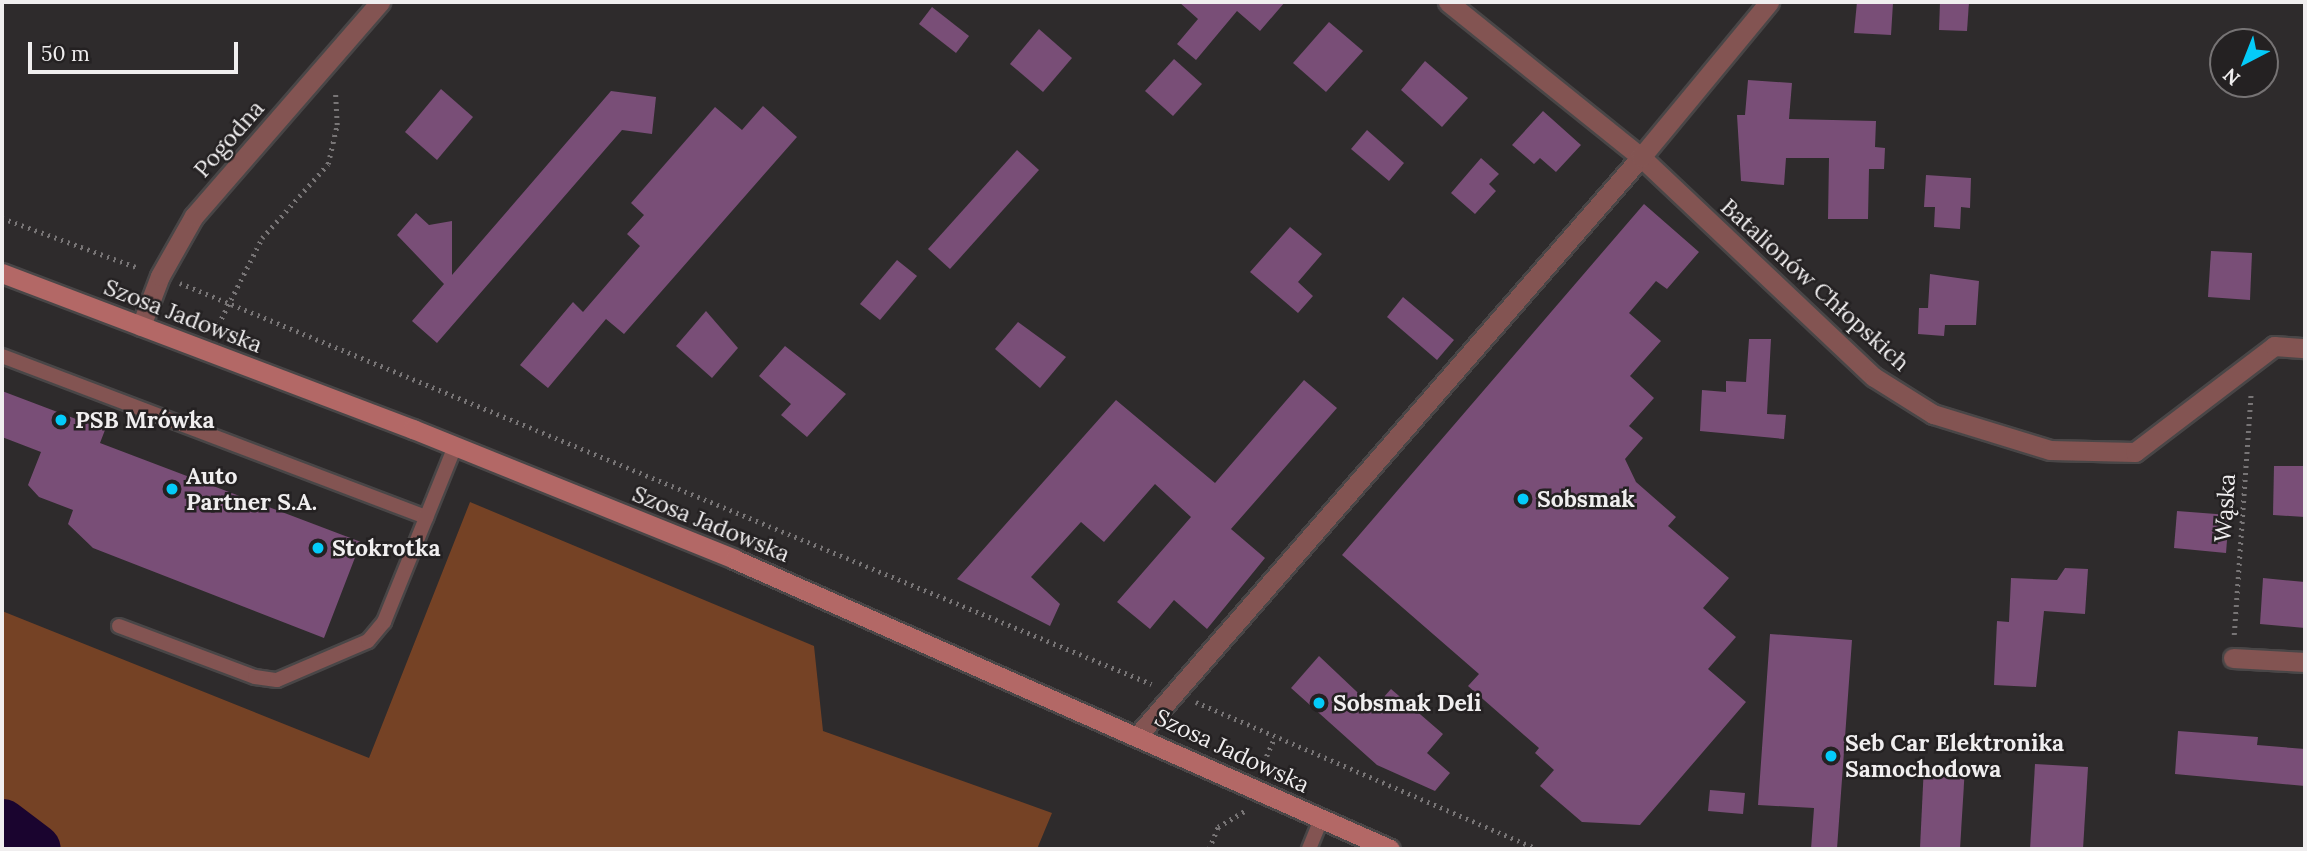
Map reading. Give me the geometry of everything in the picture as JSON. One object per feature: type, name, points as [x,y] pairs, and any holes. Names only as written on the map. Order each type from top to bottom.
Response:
[{"type":"main road","name":"Szosa Jadowska","points":[[2,273],[455,446],[1139,734],[1321,820],[1390,849]]},
{"type":"street","name":"Pogodna","points":[[141,326],[160,276],[194,216],[380,2]]},
{"type":"street","name":"Batalionów Chłopskich","points":[[1448,2],[1641,157],[1874,377],[1933,414],[2050,450],[2135,452],[2274,346],[2305,348]]},
{"type":"street","points":[[1139,734],[1641,157],[1769,2]]},
{"type":"street","points":[[2233,658],[2305,662]]},
{"type":"lane","points":[[2,356],[426,517]]},
{"type":"lane","points":[[119,626],[255,677],[277,680],[369,641],[384,622],[455,446]]},
{"type":"lane","points":[[1309,849],[1321,820]]},
{"type":"path","points":[[207,351],[227,300],[262,238],[328,164],[337,125],[334,79],[344,42]]},
{"type":"path","points":[[2,218],[227,300],[1173,692],[1274,738],[1538,849]]},
{"type":"path","name":"Wąska","points":[[2233,658],[2253,360]]},
{"type":"path","points":[[1261,770],[1274,738]]},
{"type":"path","points":[[1209,849],[1218,827],[1245,810]]},
{"type":"shaded area","points":[[470,502],[814,646],[823,731],[1052,813],[1037,849],[59,849],[2,807],[2,611],[369,758]]},
{"type":"building","points":[[1179,2],[1285,2],[1260,31],[1237,11],[1196,60],[1177,44],[1198,19]]},
{"type":"building","points":[[1857,2],[1893,3],[1891,35],[1854,33]]},
{"type":"building","points":[[1940,2],[1969,2],[1967,31],[1939,30]]},
{"type":"building","points":[[932,7],[969,36],[956,53],[919,24]]},
{"type":"building","points":[[1329,22],[1363,51],[1326,92],[1293,63]]},
{"type":"building","points":[[1039,29],[1072,58],[1043,92],[1010,64]]},
{"type":"building","points":[[1174,59],[1202,84],[1173,116],[1145,91]]},
{"type":"building","points":[[1425,61],[1468,98],[1442,127],[1401,90]]},
{"type":"building","points":[[1748,80],[1792,83],[1789,119],[1876,121],[1875,147],[1885,148],[1884,169],[1869,169],[1868,219],[1828,219],[1829,158],[1786,158],[1784,185],[1741,181],[1737,115],[1745,115]]},
{"type":"building","points":[[441,89],[473,117],[437,160],[405,132]]},
{"type":"building","points":[[611,91],[656,97],[652,134],[622,130],[437,343],[412,321],[444,284],[397,235],[416,213],[429,225],[452,221],[452,275]]},
{"type":"building","points":[[763,106],[797,137],[624,334],[606,319],[548,388],[520,365],[573,302],[583,312],[640,246],[627,234],[644,215],[631,203],[715,107],[742,130]]},
{"type":"building","points":[[1543,111],[1581,145],[1556,172],[1540,158],[1534,164],[1512,145]]},
{"type":"building","points":[[1367,130],[1404,163],[1389,181],[1351,149]]},
{"type":"building","points":[[1017,150],[1039,170],[950,269],[928,249]]},
{"type":"building","points":[[1481,158],[1499,174],[1489,184],[1496,191],[1475,214],[1451,193]]},
{"type":"building","points":[[1926,175],[1971,178],[1970,208],[1961,207],[1960,229],[1934,227],[1935,207],[1924,207]]},
{"type":"building","name":"Sobsmak","points":[[1644,204],[1699,252],[1667,289],[1656,281],[1629,313],[1661,341],[1630,376],[1654,398],[1629,426],[1643,438],[1625,459],[1636,482],[1676,517],[1668,526],[1729,578],[1703,608],[1736,637],[1708,669],[1746,702],[1640,825],[1582,822],[1540,786],[1554,770],[1535,753],[1539,748],[1468,686],[1479,674],[1342,555]]},
{"type":"building","points":[[1290,227],[1322,254],[1298,282],[1313,296],[1298,313],[1250,272]]},
{"type":"building","points":[[2211,251],[2252,253],[2250,300],[2208,297]]},
{"type":"building","points":[[897,260],[917,276],[880,320],[860,304]]},
{"type":"building","points":[[1930,274],[1979,281],[1976,325],[1945,325],[1944,336],[1918,334],[1919,308],[1928,308]]},
{"type":"building","points":[[1403,297],[1454,340],[1437,360],[1387,317]]},
{"type":"building","points":[[706,311],[738,348],[712,378],[676,346]]},
{"type":"building","points":[[1018,322],[1066,357],[1040,388],[995,349]]},
{"type":"building","points":[[1749,339],[1771,339],[1767,414],[1786,415],[1784,439],[1700,431],[1702,390],[1726,392],[1726,381],[1746,382]]},
{"type":"building","points":[[785,346],[846,394],[807,437],[781,415],[791,404],[759,376]]},
{"type":"building","points":[[1304,380],[1337,408],[1231,529],[1265,558],[1207,629],[1174,600],[1150,629],[1117,602],[1191,517],[1155,484],[1104,542],[1081,522],[1031,577],[1060,604],[1050,626],[957,579],[1116,400],[1215,483]]},
{"type":"building","points":[[2,391],[105,430],[100,443],[361,542],[324,638],[93,548],[68,524],[73,510],[39,497],[28,485],[41,452],[2,437]]},
{"type":"building","points":[[2274,466],[2305,466],[2305,517],[2273,515]]},
{"type":"building","points":[[2177,511],[2229,515],[2226,553],[2174,548]]},
{"type":"building","points":[[2065,568],[2088,569],[2085,614],[2044,611],[2036,687],[1994,685],[1997,621],[2009,622],[2011,578],[2057,580]]},
{"type":"building","points":[[2263,578],[2305,582],[2305,628],[2260,624]]},
{"type":"building","points":[[1770,634],[1852,640],[1837,849],[1811,849],[1814,808],[1758,805]]},
{"type":"building","points":[[1319,656],[1374,708],[1391,689],[1443,734],[1427,753],[1450,773],[1435,791],[1377,765],[1291,688]]},
{"type":"building","points":[[2178,731],[2258,737],[2257,745],[2305,749],[2305,786],[2175,774]]},
{"type":"building","points":[[2035,764],[2088,767],[2083,849],[2030,849]]},
{"type":"building","points":[[1924,765],[1965,767],[1960,849],[1920,848]]},
{"type":"building","points":[[1710,790],[1745,793],[1743,814],[1708,811]]},
{"type":"waterway","points":[[2,824],[35,849]]},
{"type":"place","name":"PSB Mrówka","points":[[61,420]]},
{"type":"place","name":"Auto Partner S.A.","points":[[172,489]]},
{"type":"place","name":"Sobsmak","points":[[1523,499]]},
{"type":"place","name":"Stokrotka","points":[[318,548]]},
{"type":"place","name":"Sobsmak Deli","points":[[1319,703]]},
{"type":"place","name":"Seb Car Elektronika Samochodowa","points":[[1831,756]]}]
